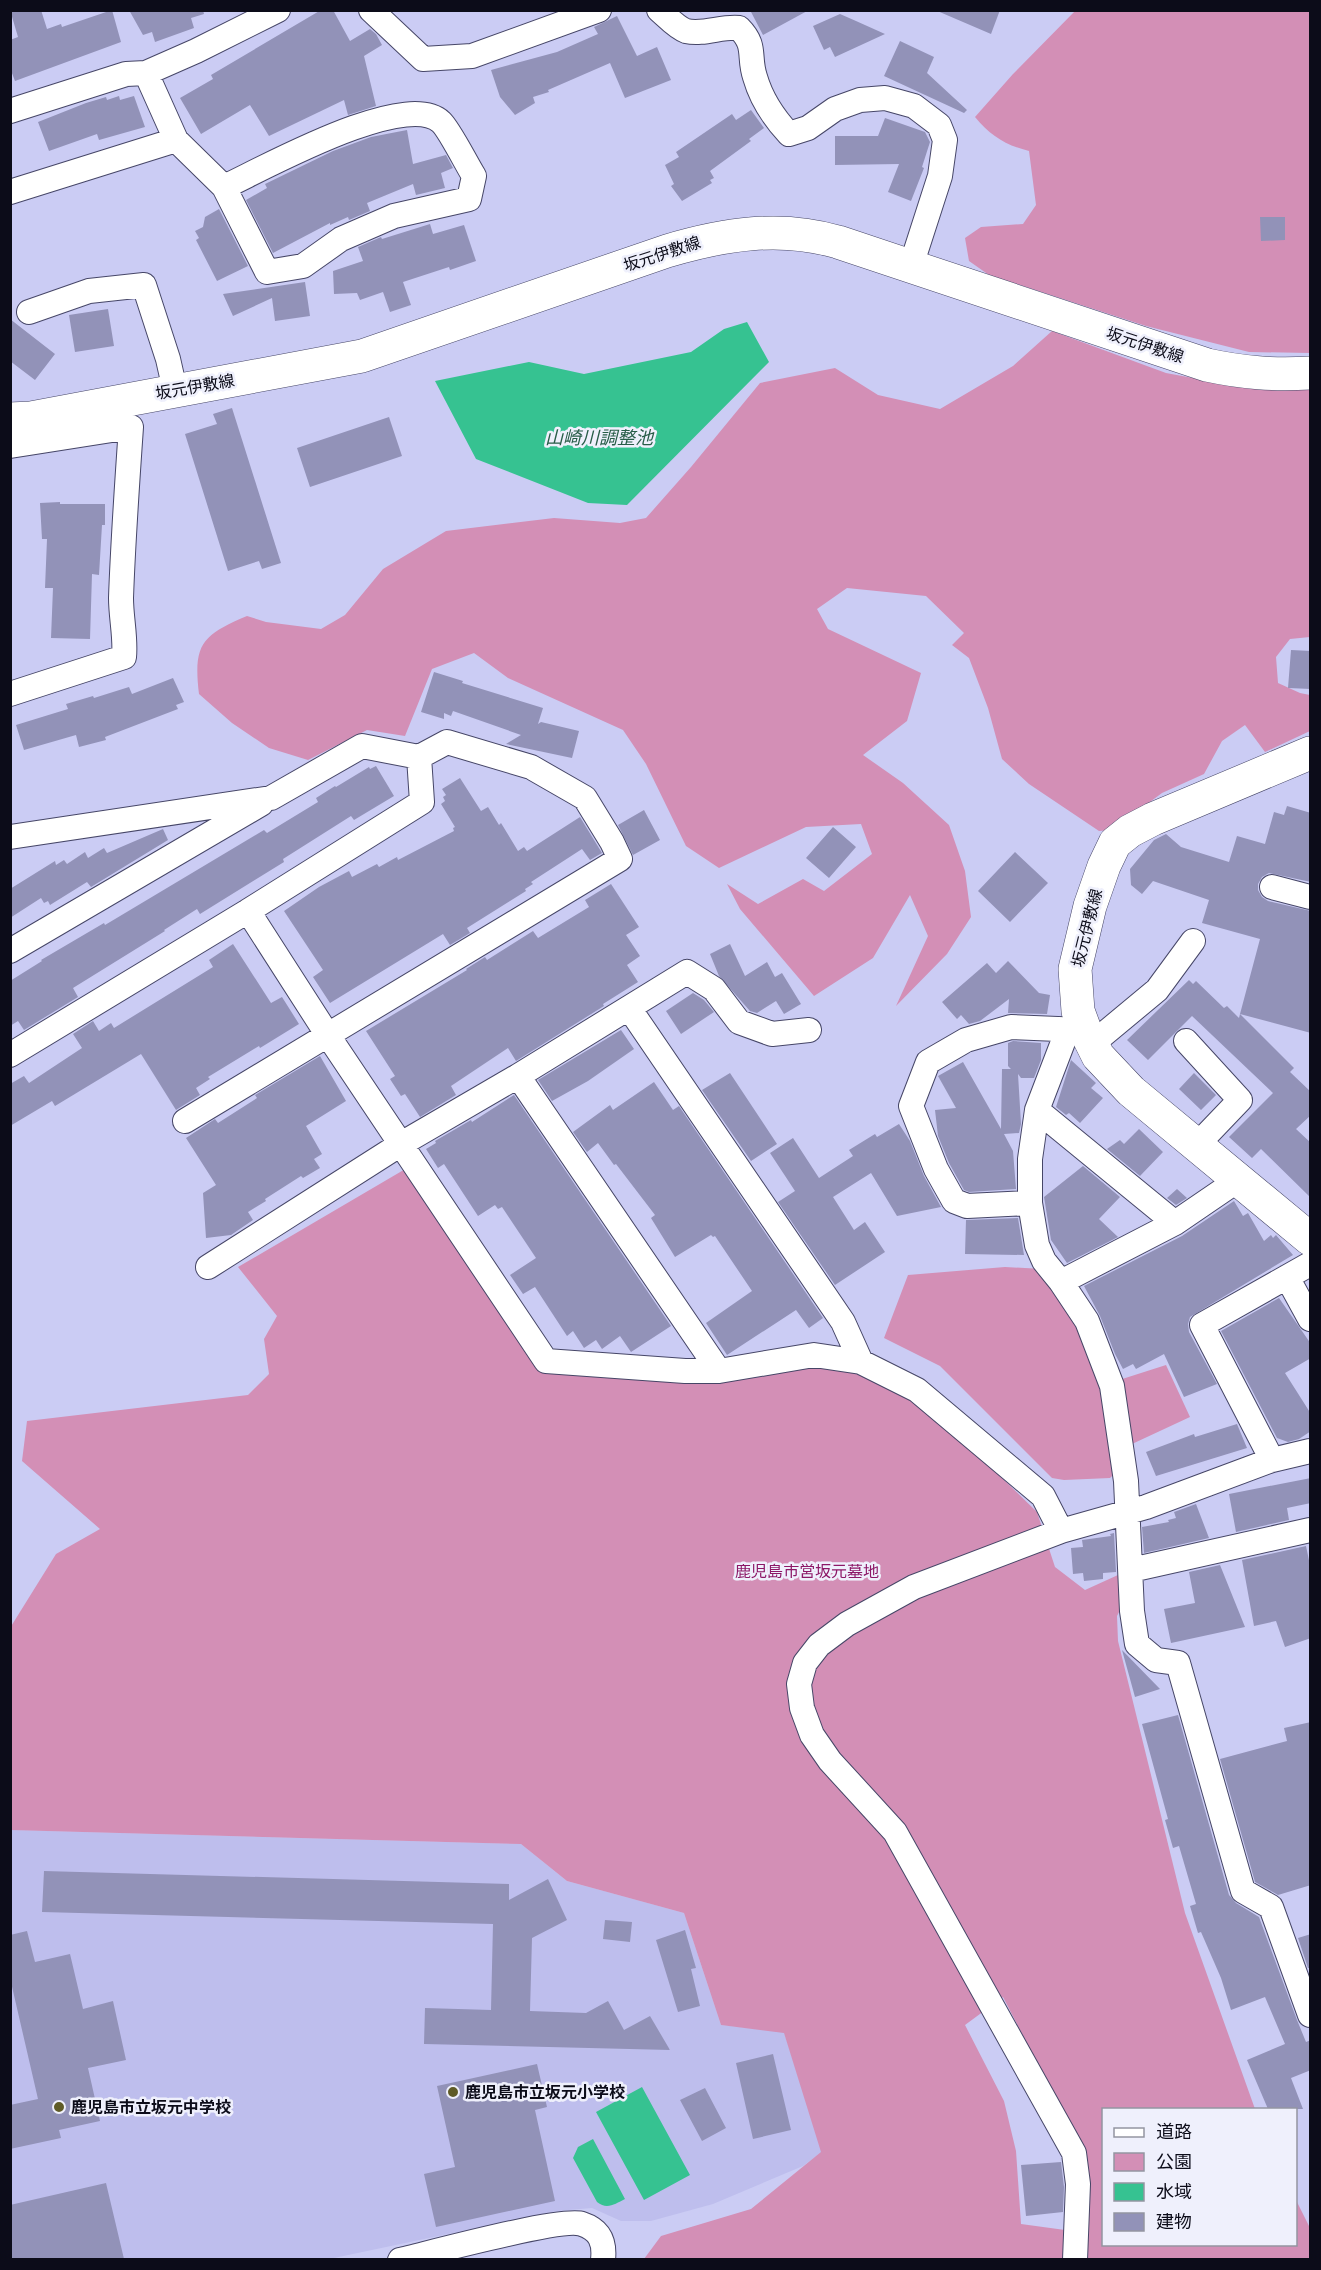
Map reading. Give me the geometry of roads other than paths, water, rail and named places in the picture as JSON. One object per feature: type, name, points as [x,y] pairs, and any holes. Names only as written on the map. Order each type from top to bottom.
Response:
[{"type":"main road","name":"坂元伊敷線","points":[[21,432],[175,390],[362,356],[707,239],[738,234],[777,232],[813,235],[1207,365],[1246,373],[1277,375],[1311,373]]},
{"type":"main road","name":"坂元伊敷線","points":[[1311,753],[1153,819],[1130,831],[1115,843],[1090,906],[1075,969],[1082,1034],[1098,1056],[1131,1091],[1311,1239]]},
{"type":"street","points":[[10,111],[126,74],[146,73],[278,10]]},
{"type":"street","points":[[371,10],[423,59],[472,56],[599,10]]},
{"type":"street","points":[[659,10],[684,30],[700,32],[726,27],[740,28],[749,38],[755,77],[774,118],[789,134],[808,128],[835,109],[860,100],[885,98],[914,106],[939,125],[945,140],[940,176],[911,266]]},
{"type":"street","points":[[146,73],[176,140],[224,187],[267,272],[303,266],[341,239],[393,216],[469,199],[474,176],[441,121],[421,113],[396,115],[353,127],[224,187]]},
{"type":"street","points":[[10,192],[176,140]]},
{"type":"street","points":[[29,312],[88,291],[144,285],[168,359],[175,390]]},
{"type":"street","points":[[10,694],[124,657],[125,648],[121,611],[131,427],[21,432]]},
{"type":"street","points":[[10,951],[362,746],[419,757],[447,742],[531,767],[585,798],[620,859],[185,1121]]},
{"type":"street","points":[[10,1055],[248,911],[422,802],[419,757]]},
{"type":"street","points":[[10,837],[271,798]]},
{"type":"street","points":[[1272,887],[1311,897]]},
{"type":"street","points":[[248,911],[327,1034],[546,1361],[685,1371],[719,1371],[814,1355],[861,1362],[917,1390],[1043,1496],[1061,1531]]},
{"type":"street","points":[[1193,941],[1156,990],[1082,1034],[1036,1110],[1030,1160],[1030,1203],[1037,1245],[1044,1261],[1061,1282],[1091,1329],[1112,1386],[1126,1481],[1137,1644],[1156,1660],[1178,1663],[1243,1892],[1271,1907],[1311,2015]]},
{"type":"street","points":[[208,1267],[401,1144],[518,1076],[687,972],[714,989],[739,1022],[772,1034],[809,1030]]},
{"type":"street","points":[[629,1008],[843,1322],[861,1362]]},
{"type":"street","points":[[1030,1203],[967,1206],[954,1201],[933,1162],[911,1106],[928,1062],[966,1040],[1011,1027],[1082,1034]]},
{"type":"street","points":[[1186,1041],[1240,1100],[1196,1146]]},
{"type":"street","points":[[518,1076],[719,1371]]},
{"type":"street","points":[[1036,1110],[1174,1223]]},
{"type":"street","points":[[1061,1282],[1174,1223],[1238,1180]]},
{"type":"street","points":[[1272,1460],[1202,1325],[1311,1264]]},
{"type":"street","points":[[1287,1277],[1311,1319]]},
{"type":"street","points":[[1075,2259],[1078,2184],[1074,2152],[895,1832],[830,1761],[812,1735],[802,1707],[799,1684],[805,1664],[819,1645],[847,1624],[914,1587],[1061,1531],[1146,1507],[1272,1460],[1311,1451]]},
{"type":"street","points":[[1131,1570],[1311,1530]]},
{"type":"street","points":[[400,2259],[550,2225],[580,2223],[596,2231],[605,2246],[603,2259]]},
{"type":"water","name":"山崎川調整池","points":[[747,322],[769,362],[627,505],[588,503],[476,459],[435,381],[529,362],[584,374],[691,352],[724,329]]},
{"type":"water","points":[[642,2087],[690,2175],[644,2200],[596,2112]]},
{"type":"water","points":[[593,2139],[625,2199],[611,2205],[604,2206],[597,2202],[573,2158],[578,2147]]},
{"type":"place","name":"鹿児島市立坂元小学校","points":[[453,2092]]},
{"type":"place","name":"鹿児島市立坂元中学校","points":[[59,2107]]},
{"type":"park label","name":"鹿児島市営坂元墓地","points":[[807,1571]]}]
